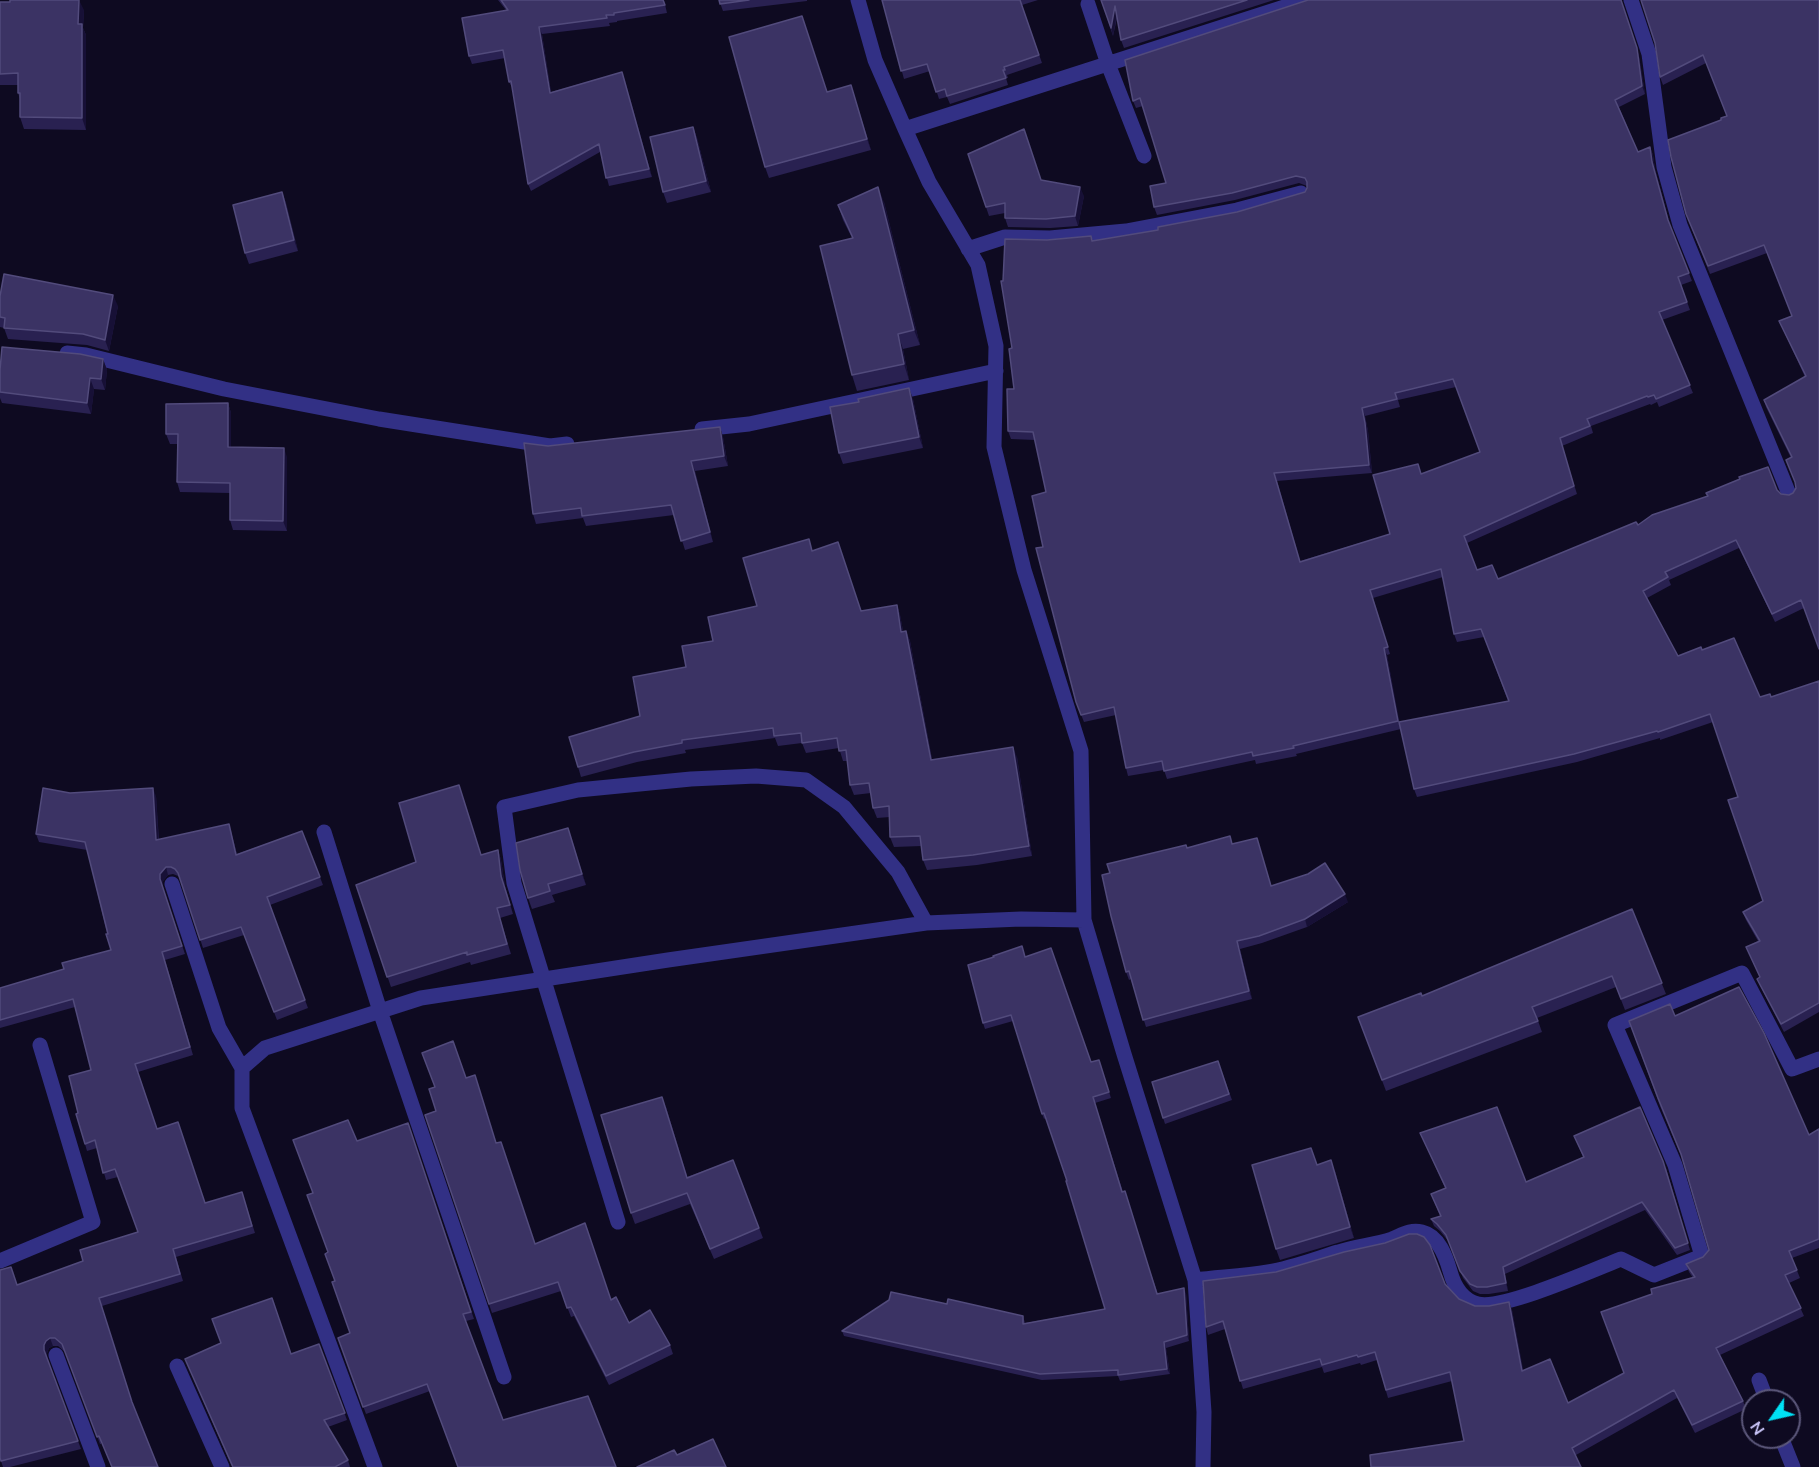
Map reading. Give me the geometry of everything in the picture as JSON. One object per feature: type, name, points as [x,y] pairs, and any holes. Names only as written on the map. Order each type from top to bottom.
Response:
[{"type":"street","points":[[858,0],[874,60],[905,129],[929,182],[978,265],[996,346],[994,447],[1024,570],[1081,751],[1084,920],[1195,1280],[1204,1412],[1203,1467]]},
{"type":"street","points":[[905,129],[1306,0]]},
{"type":"street","points":[[1631,0],[1649,54],[1664,167],[1680,225],[1789,494]]},
{"type":"street","points":[[1088,4],[1108,64],[1144,156]]},
{"type":"street","points":[[968,249],[1005,237],[1050,238],[1126,231],[1238,210],[1301,193]]},
{"type":"street","points":[[54,352],[86,355],[224,389],[379,419],[550,446],[585,442]]},
{"type":"street","points":[[690,430],[749,424],[996,371]]},
{"type":"street","points":[[618,1222],[514,883],[504,807],[578,790],[691,779],[756,776],[806,780],[844,807],[898,872],[926,923]]},
{"type":"street","points":[[324,832],[380,1011],[504,1377]]},
{"type":"street","points":[[172,884],[219,1028],[242,1068],[242,1108],[375,1467]]},
{"type":"street","points":[[242,1068],[265,1048],[421,998],[926,923],[1021,919],[1084,920]]},
{"type":"street","points":[[1195,1280],[1269,1272],[1340,1251],[1392,1239],[1407,1232],[1424,1232],[1433,1238],[1447,1258],[1457,1290],[1467,1300],[1478,1304],[1492,1305],[1515,1299],[1621,1259],[1654,1275],[1702,1256],[1675,1165],[1615,1025],[1742,973],[1792,1069],[1819,1059]]},
{"type":"street","points":[[0,1261],[93,1222],[40,1046]]},
{"type":"street","points":[[56,1355],[98,1467]]},
{"type":"street","points":[[177,1366],[222,1467]]},
{"type":"street","points":[[1759,1380],[1762,1389]]},
{"type":"street","points":[[1786,1449],[1793,1467]]},
{"type":"building","points":[[10,0],[79,0],[78,24],[82,24],[82,118],[20,117],[18,73],[0,74],[0,2],[10,2]]},
{"type":"building","points":[[501,0],[663,0],[665,5],[614,13],[614,15],[606,15],[607,18],[539,27],[550,93],[622,72],[649,169],[606,178],[599,144],[528,184],[511,81],[509,82],[503,50],[469,56],[462,18],[508,10]]},
{"type":"building","points":[[719,0],[749,0],[720,4]]},
{"type":"building","points":[[882,0],[1020,0],[1039,55],[1004,67],[1006,78],[947,96],[945,89],[936,92],[927,64],[901,71]]},
{"type":"building","points":[[1101,0],[1247,0],[1121,40],[1115,6],[1111,28]]},
{"type":"building","points":[[1308,0],[1621,0],[1637,48],[1642,86],[1615,100],[1638,152],[1650,147],[1668,220],[1689,273],[1678,277],[1687,302],[1659,312],[1690,385],[1656,399],[1654,395],[1647,396],[1587,419],[1590,426],[1560,438],[1574,486],[1464,536],[1477,570],[1492,565],[1498,579],[1636,522],[1638,525],[1652,515],[1708,496],[1706,493],[1740,479],[1739,477],[1768,467],[1777,490],[1781,494],[1789,495],[1796,488],[1786,460],[1792,457],[1764,400],[1806,376],[1779,321],[1792,316],[1764,245],[1708,266],[1686,214],[1668,140],[1727,116],[1703,55],[1660,77],[1655,43],[1641,0],[1819,0],[1819,649],[1801,600],[1772,614],[1736,540],[1665,572],[1668,577],[1643,591],[1678,656],[1734,638],[1760,697],[1770,694],[1771,697],[1819,681],[1819,1003],[1781,1024],[1757,979],[1760,977],[1746,947],[1760,941],[1743,912],[1763,901],[1728,800],[1738,797],[1710,714],[1658,732],[1574,754],[1414,789],[1399,722],[1509,701],[1481,629],[1454,634],[1441,569],[1370,590],[1388,647],[1384,648],[1398,721],[1293,746],[1294,748],[1253,756],[1252,752],[1164,771],[1162,761],[1126,768],[1114,707],[1081,715],[1036,548],[1043,547],[1032,496],[1046,492],[1033,432],[1008,431],[1007,389],[1014,389],[1009,349],[1012,348],[1001,281],[1003,281],[1005,239],[1047,240],[1091,236],[1092,241],[1158,230],[1158,227],[1237,212],[1305,192],[1307,188],[1305,178],[1296,176],[1232,193],[1154,207],[1150,186],[1166,183],[1140,98],[1133,101],[1125,60]],"holes":[[[1453,379],[1480,452],[1421,474],[1418,464],[1373,475],[1390,534],[1300,562],[1274,473],[1369,465],[1362,408],[1397,399],[1395,393]]]},
{"type":"building","points":[[802,16],[827,92],[851,85],[867,139],[765,167],[729,37]]},
{"type":"building","points":[[693,127],[706,181],[663,192],[650,137]]},
{"type":"building","points":[[1024,129],[1041,180],[1080,187],[1075,216],[1046,219],[1005,218],[1005,203],[986,207],[968,154]]},
{"type":"building","points":[[878,187],[914,330],[898,334],[904,364],[852,375],[820,246],[853,238],[838,205]]},
{"type":"building","points":[[282,192],[294,240],[245,253],[233,205]]},
{"type":"building","points":[[4,274],[113,295],[105,340],[83,334],[4,328],[5,318],[0,317],[0,296]]},
{"type":"building","points":[[2,347],[80,354],[103,359],[101,379],[90,378],[87,403],[0,392]]},
{"type":"building","points":[[909,388],[919,437],[839,453],[830,407],[859,402],[858,399]]},
{"type":"building","points":[[228,403],[228,447],[284,448],[283,521],[230,520],[230,483],[177,482],[178,434],[166,434],[166,404]]},
{"type":"building","points":[[720,427],[724,456],[691,461],[710,532],[681,541],[671,505],[582,516],[581,508],[533,514],[524,443],[548,446]]},
{"type":"building","points":[[809,539],[812,551],[838,542],[861,611],[897,605],[901,632],[906,631],[931,760],[1013,747],[1029,846],[923,860],[920,836],[890,837],[889,806],[873,808],[869,783],[850,785],[846,750],[839,751],[837,738],[802,743],[801,733],[774,736],[773,728],[682,740],[682,743],[634,752],[578,767],[569,737],[640,716],[633,677],[686,667],[682,646],[713,641],[708,617],[757,606],[743,558]]},
{"type":"building","points":[[459,785],[481,855],[498,850],[501,876],[510,905],[497,908],[507,944],[467,955],[467,952],[387,977],[356,885],[416,862],[399,803]]},
{"type":"building","points":[[43,788],[70,793],[153,788],[156,840],[229,824],[236,855],[302,831],[320,877],[267,897],[305,1000],[274,1012],[241,927],[200,940],[178,873],[171,867],[166,867],[160,874],[182,946],[162,952],[190,1047],[135,1064],[157,1129],[178,1122],[205,1203],[242,1192],[252,1226],[173,1249],[180,1274],[99,1298],[132,1402],[158,1467],[112,1467],[99,1436],[97,1437],[62,1344],[55,1338],[46,1341],[44,1350],[78,1441],[1,1461],[0,1458],[0,1270],[11,1267],[17,1285],[83,1261],[80,1250],[138,1232],[115,1169],[103,1173],[95,1140],[85,1144],[76,1114],[78,1113],[69,1076],[91,1070],[73,999],[0,1020],[0,988],[64,969],[62,963],[111,950],[85,842],[36,834]]},
{"type":"building","points":[[568,828],[582,874],[548,884],[550,891],[528,898],[520,870],[516,843]]},
{"type":"building","points":[[1230,836],[1232,844],[1257,838],[1271,886],[1308,874],[1325,863],[1345,894],[1305,919],[1259,936],[1237,941],[1249,991],[1143,1020],[1129,971],[1126,972],[1111,916],[1102,875],[1110,873],[1107,864],[1186,845],[1187,848]]},
{"type":"building","points":[[1632,909],[1662,983],[1621,999],[1612,976],[1532,1007],[1538,1021],[1382,1080],[1358,1017],[1421,993],[1422,996]]},
{"type":"building","points":[[1022,946],[1025,957],[1051,948],[1091,1062],[1099,1060],[1109,1092],[1093,1097],[1157,1294],[1184,1288],[1187,1335],[1164,1342],[1167,1369],[1118,1375],[1118,1370],[1040,1374],[842,1331],[889,1300],[891,1292],[947,1304],[948,1299],[1023,1316],[1023,1324],[1105,1309],[1067,1181],[1044,1113],[1042,1114],[1011,1015],[983,1023],[968,965]]},
{"type":"building","points":[[1739,987],[1764,1033],[1809,1135],[1819,1129],[1819,1239],[1789,1251],[1797,1270],[1785,1275],[1801,1308],[1716,1348],[1741,1397],[1741,1402],[1692,1425],[1674,1390],[1572,1448],[1581,1467],[1371,1467],[1370,1455],[1464,1441],[1450,1372],[1386,1390],[1375,1352],[1322,1365],[1320,1359],[1240,1381],[1223,1321],[1206,1327],[1203,1281],[1276,1272],[1344,1252],[1385,1243],[1409,1234],[1424,1237],[1430,1245],[1445,1284],[1459,1299],[1475,1306],[1509,1302],[1522,1371],[1550,1359],[1568,1403],[1624,1373],[1601,1312],[1652,1294],[1651,1289],[1695,1277],[1686,1264],[1703,1257],[1709,1250],[1681,1154],[1629,1021],[1670,1004],[1675,1016]]},
{"type":"building","points":[[453,1041],[466,1078],[475,1075],[496,1143],[501,1142],[535,1244],[585,1223],[611,1300],[616,1297],[629,1323],[650,1310],[670,1345],[606,1376],[571,1307],[567,1308],[558,1282],[489,1304],[425,1115],[436,1111],[429,1089],[435,1087],[422,1053]]},
{"type":"building","points":[[1218,1061],[1229,1094],[1163,1118],[1152,1082]]},
{"type":"building","points":[[662,1097],[687,1178],[733,1160],[759,1228],[710,1249],[687,1193],[631,1213],[601,1115]]},
{"type":"building","points":[[1497,1107],[1526,1182],[1584,1157],[1574,1136],[1640,1107],[1663,1161],[1688,1243],[1675,1248],[1642,1202],[1503,1267],[1506,1283],[1487,1287],[1470,1284],[1460,1271],[1446,1235],[1431,1219],[1441,1216],[1431,1194],[1446,1188],[1420,1133]]},
{"type":"building","points":[[348,1120],[357,1141],[408,1123],[471,1312],[463,1314],[503,1420],[588,1396],[616,1467],[458,1467],[427,1384],[363,1407],[338,1338],[350,1333],[332,1282],[335,1281],[325,1254],[328,1252],[307,1195],[313,1193],[293,1140]]},
{"type":"building","points":[[1311,1148],[1317,1165],[1331,1160],[1350,1227],[1276,1249],[1252,1165]]},
{"type":"building","points":[[272,1298],[291,1354],[319,1344],[345,1413],[324,1420],[348,1460],[335,1467],[233,1467],[185,1359],[221,1343],[212,1319]]},
{"type":"building","points":[[713,1439],[726,1467],[637,1467],[674,1450],[677,1455]]}]
